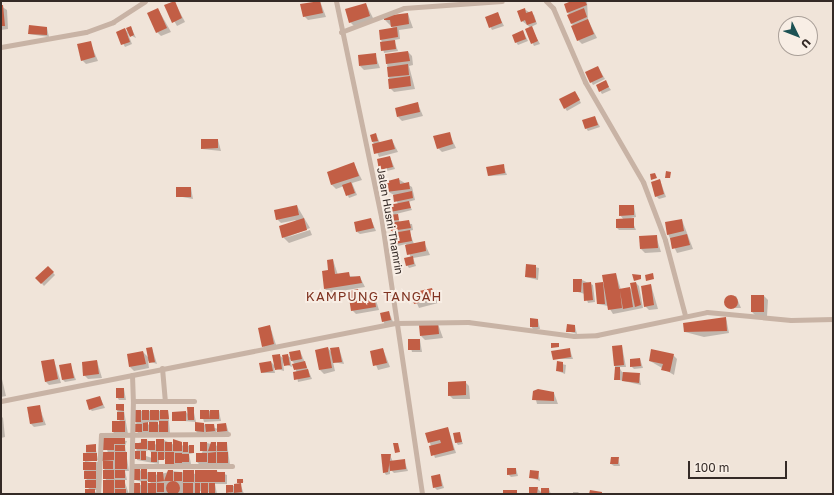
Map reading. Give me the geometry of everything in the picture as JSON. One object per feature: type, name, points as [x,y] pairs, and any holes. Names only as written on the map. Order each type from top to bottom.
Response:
[{"type":"street","points":[[1,47],[86,32],[113,22],[145,1]]},
{"type":"street","name":"Jalan Husni Thamrin","points":[[336,1],[341,32],[381,216],[422,494]]},
{"type":"street","points":[[341,32],[404,8],[502,1]]},
{"type":"street","points":[[546,1],[553,8],[586,82],[643,182],[665,240],[685,314]]},
{"type":"street","points":[[1,401],[396,323],[455,321],[574,336],[625,330],[685,314],[715,313],[791,320],[833,319]]},
{"type":"street","points":[[162,368],[165,401]]},
{"type":"street","points":[[131,494],[133,401],[132,375]]},
{"type":"street","points":[[133,401],[194,401]]},
{"type":"street","points":[[98,494],[100,436],[132,433],[228,434]]},
{"type":"street","points":[[132,466],[232,466]]},
{"type":"building","points":[[175,1],[182,18],[172,23],[164,5]]},
{"type":"building","points":[[320,1],[323,13],[303,17],[300,4]]},
{"type":"building","points":[[572,1],[585,1],[587,5],[567,13],[564,4]]},
{"type":"building","points":[[366,3],[370,16],[349,23],[345,9]]},
{"type":"building","points":[[1,5],[3,5],[5,26],[1,26]]},
{"type":"building","points":[[158,8],[167,28],[156,33],[147,13]]},
{"type":"building","points":[[525,8],[526,13],[532,11],[536,22],[527,25],[525,20],[521,22],[517,11]]},
{"type":"building","points":[[584,8],[587,17],[571,24],[567,15]]},
{"type":"building","points":[[498,12],[502,23],[489,28],[485,17]]},
{"type":"building","points":[[408,13],[409,24],[391,27],[390,20],[384,20],[384,16]]},
{"type":"building","points":[[588,19],[594,34],[577,41],[571,26]]},
{"type":"building","points":[[29,25],[47,27],[47,35],[28,34]]},
{"type":"building","points":[[131,26],[134,35],[130,37],[126,28]]},
{"type":"building","points":[[532,26],[538,41],[531,44],[525,29]]},
{"type":"building","points":[[397,27],[398,37],[380,40],[379,30]]},
{"type":"building","points":[[125,28],[130,42],[121,45],[116,32]]},
{"type":"building","points":[[523,30],[526,39],[515,43],[512,35]]},
{"type":"building","points":[[395,40],[396,49],[381,51],[380,42]]},
{"type":"building","points":[[91,41],[95,57],[81,61],[77,44]]},
{"type":"building","points":[[408,51],[410,61],[386,64],[385,54]]},
{"type":"building","points":[[376,53],[377,64],[359,66],[358,55]]},
{"type":"building","points":[[408,64],[409,75],[388,77],[387,67]]},
{"type":"building","points":[[598,66],[603,77],[590,83],[585,72]]},
{"type":"building","points":[[410,76],[411,86],[389,89],[388,79]]},
{"type":"building","points":[[606,80],[609,87],[599,92],[596,85]]},
{"type":"building","points":[[575,91],[580,100],[564,109],[559,99]]},
{"type":"building","points":[[418,102],[420,112],[397,117],[395,108]]},
{"type":"building","points":[[595,116],[598,125],[585,129],[582,120]]},
{"type":"building","points":[[450,132],[453,144],[437,149],[433,136]]},
{"type":"building","points":[[376,133],[378,141],[372,142],[370,135]]},
{"type":"building","points":[[201,139],[218,139],[218,148],[201,149]]},
{"type":"building","points":[[392,139],[395,149],[374,154],[372,144]]},
{"type":"building","points":[[390,156],[393,167],[379,170],[377,159]]},
{"type":"building","points":[[354,162],[359,176],[331,185],[327,172]]},
{"type":"building","points":[[504,164],[505,173],[488,176],[486,167]]},
{"type":"building","points":[[666,171],[671,172],[670,178],[665,178]]},
{"type":"building","points":[[655,173],[657,178],[651,180],[650,174]]},
{"type":"building","points":[[399,178],[400,184],[409,182],[410,189],[386,192],[384,182]]},
{"type":"building","points":[[660,179],[664,194],[655,197],[651,182]]},
{"type":"building","points":[[351,182],[355,193],[346,196],[342,185]]},
{"type":"building","points":[[176,187],[191,187],[191,197],[176,197]]},
{"type":"building","points":[[412,191],[413,198],[394,202],[393,195]]},
{"type":"building","points":[[409,201],[411,208],[390,212],[389,205]]},
{"type":"building","points":[[297,205],[299,215],[276,220],[274,210]]},
{"type":"building","points":[[619,205],[634,205],[634,215],[619,216]]},
{"type":"building","points":[[398,214],[399,220],[390,221],[389,215]]},
{"type":"building","points":[[304,218],[307,230],[282,238],[279,226]]},
{"type":"building","points":[[371,218],[374,228],[356,232],[354,222]]},
{"type":"building","points":[[634,218],[634,228],[616,228],[616,219]]},
{"type":"building","points":[[682,219],[684,231],[667,235],[665,222]]},
{"type":"building","points":[[409,220],[411,228],[391,231],[389,223]]},
{"type":"building","points":[[410,230],[412,241],[395,244],[393,233]]},
{"type":"building","points":[[687,234],[690,245],[672,249],[670,238]]},
{"type":"building","points":[[657,235],[658,248],[640,249],[639,236]]},
{"type":"building","points":[[425,241],[426,251],[407,255],[405,245]]},
{"type":"building","points":[[413,256],[414,264],[406,266],[404,258]]},
{"type":"building","points":[[333,259],[335,274],[349,272],[350,277],[360,276],[362,283],[324,289],[322,271],[328,270],[327,260]]},
{"type":"building","points":[[526,264],[536,265],[536,278],[525,277]]},
{"type":"building","points":[[48,266],[54,272],[41,284],[35,278]]},
{"type":"building","points":[[616,273],[619,289],[630,287],[633,307],[623,309],[620,291],[622,308],[608,310],[602,275]]},
{"type":"building","points":[[653,273],[654,279],[646,281],[645,275]]},
{"type":"building","points":[[632,274],[641,275],[641,279],[634,281]]},
{"type":"building","points":[[573,279],[582,279],[581,292],[573,292]]},
{"type":"building","points":[[591,282],[593,300],[584,301],[583,283]]},
{"type":"building","points":[[603,282],[605,304],[597,304],[595,283]]},
{"type":"building","points":[[636,282],[641,305],[635,307],[630,283]]},
{"type":"building","points":[[651,284],[654,305],[644,307],[641,286]]},
{"type":"building","points":[[432,288],[435,299],[414,304],[411,293]]},
{"type":"building","points":[[359,289],[360,295],[374,293],[376,307],[351,311],[348,291]]},
{"type":"building","points":[[731,295],[736,297],[738,302],[736,307],[731,309],[726,307],[724,302],[726,297]]},
{"type":"building","points":[[751,295],[764,295],[764,312],[751,312]]},
{"type":"building","points":[[389,311],[391,320],[382,322],[380,313]]},
{"type":"building","points":[[726,317],[727,331],[684,332],[683,323]]},
{"type":"building","points":[[530,318],[538,319],[538,327],[530,327]]},
{"type":"building","points":[[438,323],[439,334],[420,336],[419,325]]},
{"type":"building","points":[[567,324],[575,325],[575,332],[566,332]]},
{"type":"building","points":[[270,325],[274,344],[262,347],[258,328]]},
{"type":"building","points":[[408,339],[420,339],[420,350],[408,350]]},
{"type":"building","points":[[551,343],[559,343],[559,347],[551,348]]},
{"type":"building","points":[[622,345],[624,365],[614,366],[612,346]]},
{"type":"building","points":[[152,347],[155,362],[149,363],[146,348]]},
{"type":"building","points":[[328,347],[332,368],[319,370],[315,350]]},
{"type":"building","points":[[339,347],[342,362],[333,363],[330,348]]},
{"type":"building","points":[[383,348],[387,363],[373,366],[370,351]]},
{"type":"building","points":[[570,348],[571,357],[553,360],[551,351]]},
{"type":"building","points":[[651,349],[674,354],[670,372],[661,370],[663,364],[649,361]]},
{"type":"building","points":[[300,350],[302,359],[291,361],[289,352]]},
{"type":"building","points":[[143,351],[146,364],[129,367],[127,354]]},
{"type":"building","points":[[280,354],[282,369],[275,370],[272,355]]},
{"type":"building","points":[[288,354],[290,365],[284,366],[282,355]]},
{"type":"building","points":[[640,358],[641,366],[630,367],[630,359]]},
{"type":"building","points":[[54,359],[58,379],[45,382],[41,361]]},
{"type":"building","points":[[97,360],[99,374],[83,376],[82,362]]},
{"type":"building","points":[[271,361],[273,371],[261,373],[259,363]]},
{"type":"building","points":[[305,361],[307,368],[294,370],[292,364]]},
{"type":"building","points":[[557,361],[563,362],[563,372],[556,371]]},
{"type":"building","points":[[71,363],[74,378],[62,380],[59,365]]},
{"type":"building","points":[[615,367],[620,367],[620,380],[614,380]]},
{"type":"building","points":[[308,369],[310,377],[294,380],[293,372]]},
{"type":"building","points":[[623,372],[640,373],[639,383],[622,381]]},
{"type":"building","points":[[466,381],[466,395],[448,396],[448,382]]},
{"type":"building","points":[[116,388],[124,388],[124,398],[116,398]]},
{"type":"building","points":[[538,389],[554,392],[554,401],[532,400],[533,391]]},
{"type":"building","points":[[100,396],[103,405],[89,410],[86,400]]},
{"type":"building","points":[[116,404],[124,404],[124,411],[116,410]]},
{"type":"building","points":[[40,405],[43,422],[30,424],[27,407]]},
{"type":"building","points":[[187,407],[194,407],[194,420],[188,420]]},
{"type":"building","points":[[135,410],[141,410],[141,422],[135,422]]},
{"type":"building","points":[[142,410],[149,410],[149,420],[142,420]]},
{"type":"building","points":[[150,410],[159,410],[159,420],[150,420]]},
{"type":"building","points":[[160,410],[168,410],[169,419],[160,419]]},
{"type":"building","points":[[200,410],[209,410],[209,419],[200,419]]},
{"type":"building","points":[[210,410],[219,410],[219,419],[209,419]]},
{"type":"building","points":[[186,411],[186,421],[172,421],[172,412]]},
{"type":"building","points":[[117,412],[124,412],[124,420],[117,420]]},
{"type":"building","points":[[112,421],[125,421],[125,432],[112,432]]},
{"type":"building","points":[[159,421],[168,421],[168,432],[159,432]]},
{"type":"building","points":[[148,422],[148,431],[143,431],[143,423]]},
{"type":"building","points":[[149,422],[158,422],[158,432],[149,432]]},
{"type":"building","points":[[195,422],[204,423],[204,432],[195,431]]},
{"type":"building","points":[[226,423],[227,431],[217,432],[217,424]]},
{"type":"building","points":[[135,424],[142,424],[142,432],[135,432]]},
{"type":"building","points":[[205,424],[214,424],[215,431],[206,432]]},
{"type":"building","points":[[448,427],[454,450],[431,456],[429,446],[441,443],[440,440],[428,443],[425,433]]},
{"type":"building","points":[[460,432],[462,442],[455,443],[453,433]]},
{"type":"building","points":[[103,438],[125,438],[125,444],[114,444],[114,450],[103,450]]},
{"type":"building","points":[[141,439],[147,439],[147,449],[135,449],[135,443],[141,443]]},
{"type":"building","points":[[156,439],[164,439],[164,451],[156,451]]},
{"type":"building","points":[[173,439],[182,442],[182,451],[173,451]]},
{"type":"building","points":[[148,441],[155,441],[155,450],[148,450]]},
{"type":"building","points":[[165,442],[172,442],[172,451],[165,451]]},
{"type":"building","points":[[183,442],[188,442],[188,452],[183,452]]},
{"type":"building","points":[[200,442],[207,442],[207,451],[200,451]]},
{"type":"building","points":[[211,442],[216,442],[216,451],[208,451]]},
{"type":"building","points":[[217,442],[227,442],[227,451],[217,451]]},
{"type":"building","points":[[393,443],[398,443],[400,452],[395,453]]},
{"type":"building","points":[[96,444],[96,452],[86,452],[86,445]]},
{"type":"building","points":[[115,445],[125,445],[125,451],[115,451]]},
{"type":"building","points":[[189,445],[194,445],[194,453],[189,453]]},
{"type":"building","points":[[135,451],[140,451],[140,459],[135,459]]},
{"type":"building","points":[[141,451],[146,451],[146,460],[141,460]]},
{"type":"building","points":[[102,452],[114,452],[114,460],[102,461]]},
{"type":"building","points":[[115,452],[127,452],[127,460],[115,460]]},
{"type":"building","points":[[151,452],[157,452],[157,462],[151,462]]},
{"type":"building","points":[[158,452],[164,452],[164,460],[158,460]]},
{"type":"building","points":[[165,452],[174,452],[174,464],[165,464]]},
{"type":"building","points":[[216,452],[216,463],[208,463],[208,453]]},
{"type":"building","points":[[217,452],[228,452],[228,463],[217,463]]},
{"type":"building","points":[[83,453],[97,453],[97,461],[83,461]]},
{"type":"building","points":[[175,453],[182,453],[182,463],[175,463]]},
{"type":"building","points":[[196,453],[207,453],[207,462],[196,462]]},
{"type":"building","points":[[182,454],[189,454],[189,462],[182,462]]},
{"type":"building","points":[[381,454],[391,454],[388,472],[383,473]]},
{"type":"building","points":[[611,457],[619,457],[618,464],[610,464]]},
{"type":"building","points":[[405,459],[406,469],[390,471],[389,461]]},
{"type":"building","points":[[115,460],[127,460],[127,469],[115,469]]},
{"type":"building","points":[[103,461],[113,461],[113,469],[103,469]]},
{"type":"building","points":[[83,462],[96,462],[96,470],[83,470]]},
{"type":"building","points":[[507,468],[516,468],[516,474],[507,475]]},
{"type":"building","points":[[134,469],[140,469],[140,480],[134,480]]},
{"type":"building","points":[[141,469],[147,469],[147,479],[141,479]]},
{"type":"building","points":[[103,470],[114,470],[114,479],[103,479]]},
{"type":"building","points":[[115,470],[125,470],[125,478],[115,478]]},
{"type":"building","points":[[168,470],[173,470],[173,481],[164,481]]},
{"type":"building","points":[[183,470],[194,470],[194,482],[183,482]]},
{"type":"building","points":[[195,470],[207,470],[207,482],[195,482]]},
{"type":"building","points":[[207,470],[217,470],[217,482],[207,482]]},
{"type":"building","points":[[530,470],[539,471],[538,479],[529,478]]},
{"type":"building","points":[[84,471],[96,471],[96,479],[84,479]]},
{"type":"building","points":[[148,472],[156,472],[156,482],[148,482]]},
{"type":"building","points":[[157,472],[163,472],[164,481],[157,482]]},
{"type":"building","points":[[174,472],[182,472],[182,481],[174,481]]},
{"type":"building","points":[[217,472],[225,472],[225,482],[217,482]]},
{"type":"building","points":[[440,474],[442,486],[433,488],[431,476]]},
{"type":"building","points":[[237,479],[243,479],[243,483],[237,483]]},
{"type":"building","points":[[85,480],[96,480],[96,488],[85,488]]},
{"type":"building","points":[[103,480],[114,480],[114,488],[103,488]]},
{"type":"building","points":[[115,480],[125,480],[125,488],[115,488]]},
{"type":"building","points":[[141,481],[147,481],[147,494],[141,494]]},
{"type":"building","points":[[170,481],[176,481],[180,485],[180,491],[176,495],[170,495],[166,491],[166,485]]},
{"type":"building","points":[[134,483],[140,483],[140,493],[134,493]]},
{"type":"building","points":[[148,483],[156,483],[156,493],[148,493]]},
{"type":"building","points":[[157,483],[164,483],[164,492],[157,492]]},
{"type":"building","points":[[183,483],[193,483],[193,493],[183,493]]},
{"type":"building","points":[[195,483],[200,483],[200,493],[195,493]]},
{"type":"building","points":[[201,483],[208,483],[208,493],[201,493]]},
{"type":"building","points":[[209,483],[215,483],[215,493],[209,493]]},
{"type":"building","points":[[241,483],[242,492],[234,493],[234,484]]},
{"type":"building","points":[[226,485],[233,485],[233,492],[226,493]]},
{"type":"building","points":[[529,487],[538,487],[537,494],[529,494]]},
{"type":"building","points":[[103,488],[114,488],[114,494],[103,494]]},
{"type":"building","points":[[541,488],[549,488],[549,494],[541,494]]},
{"type":"building","points":[[85,489],[95,489],[95,494],[85,494]]},
{"type":"building","points":[[115,489],[126,489],[126,494],[115,494]]},
{"type":"building","points":[[503,490],[517,490],[517,494],[503,494]]},
{"type":"building","points":[[590,490],[602,492],[602,494],[589,494]]},
{"type":"district","name":"KAMPUNG TANGAH","points":[[374,296]]}]
